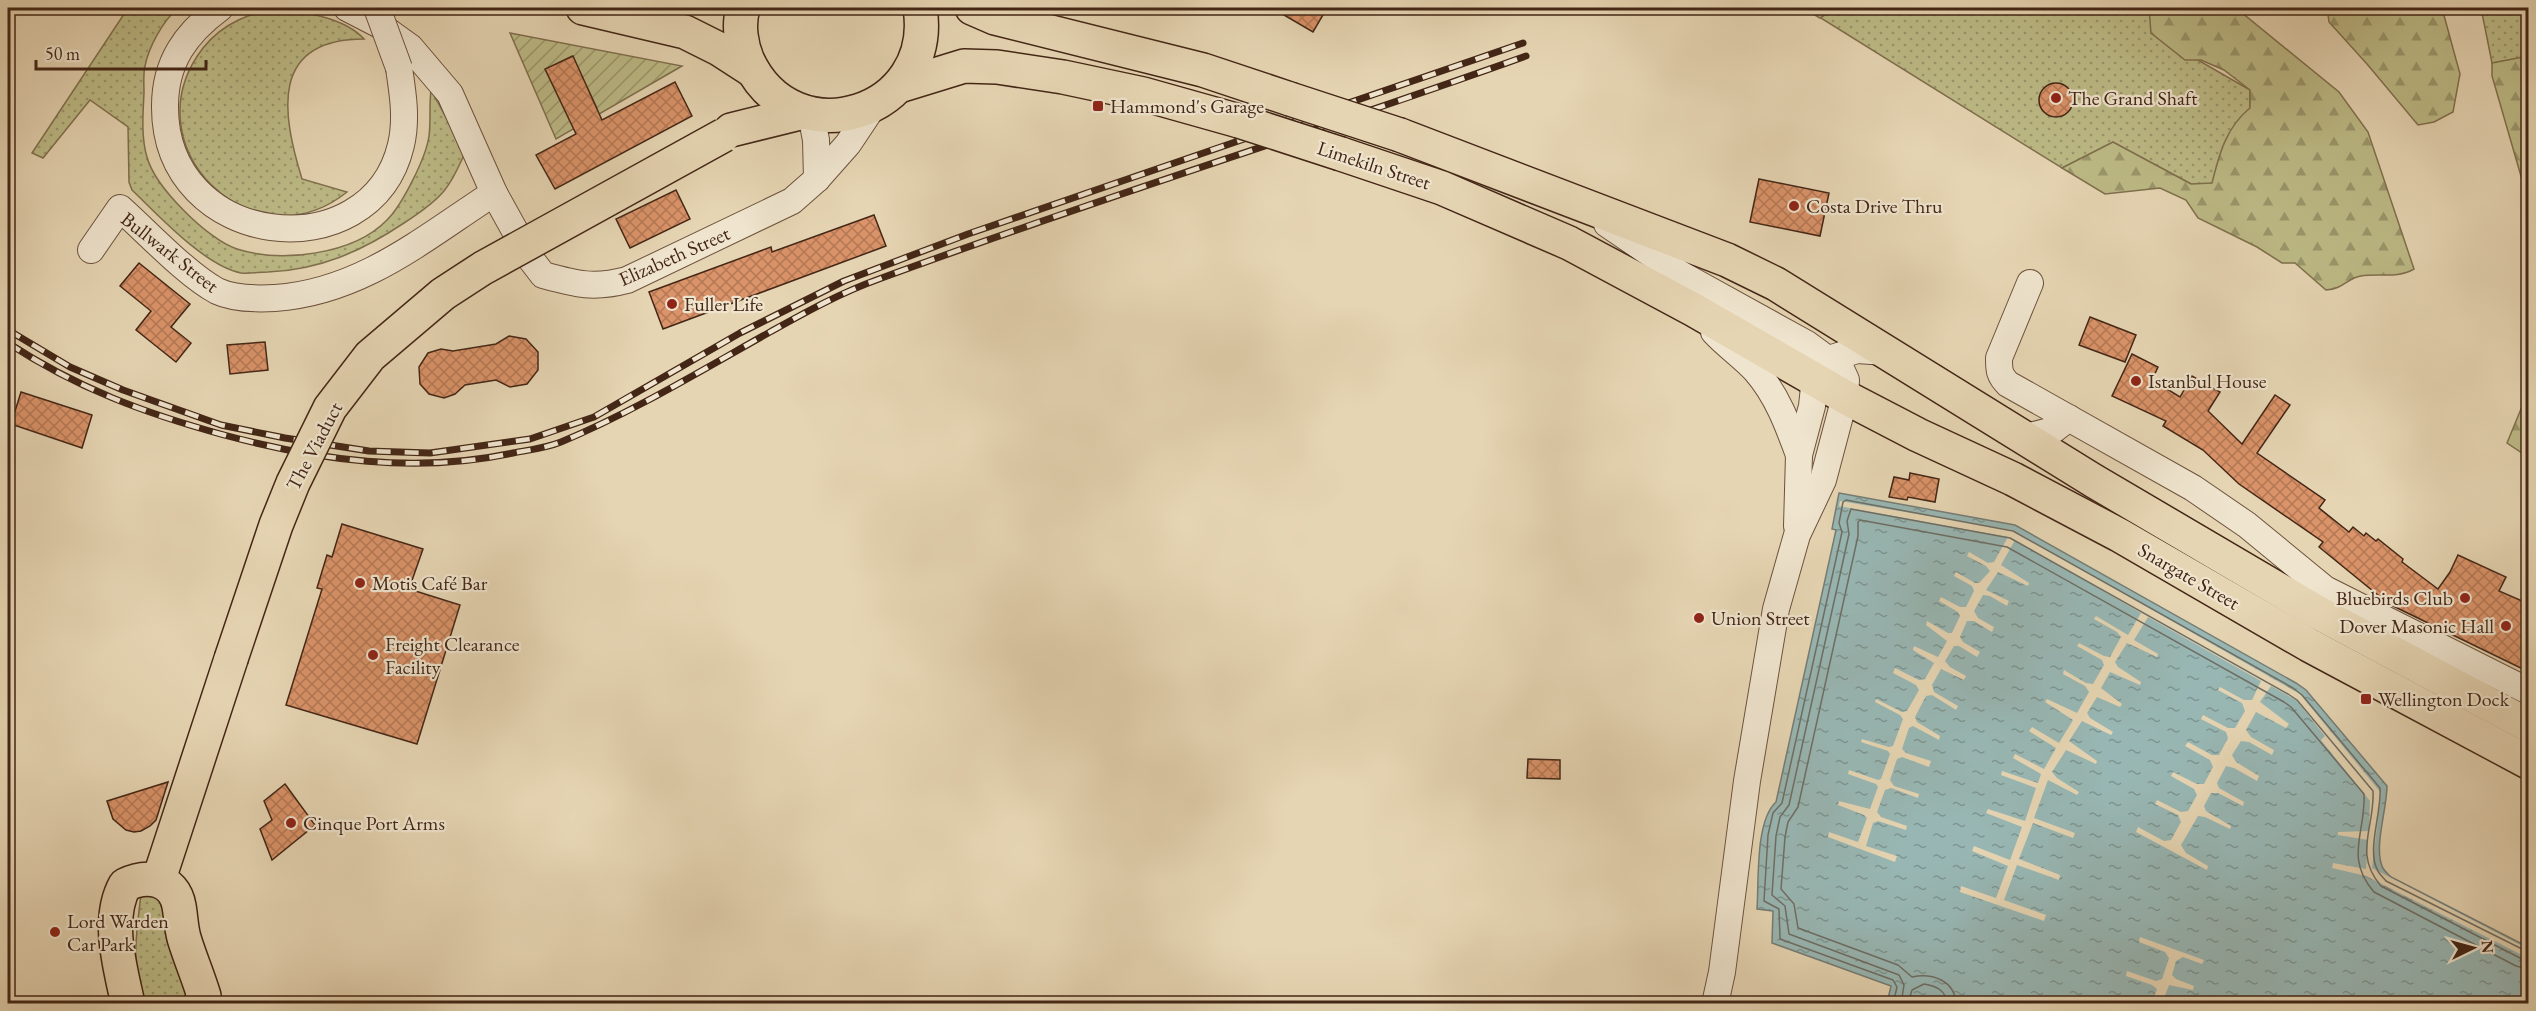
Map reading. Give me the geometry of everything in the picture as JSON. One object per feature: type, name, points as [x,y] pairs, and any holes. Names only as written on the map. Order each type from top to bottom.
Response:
[{"type":"highway","points":[[583,8],[643,20],[685,32],[718,49],[757,77]]},
{"type":"highway","points":[[743,8],[741,33],[745,52],[757,77],[772,95],[790,107],[807,113]]},
{"type":"highway","points":[[886,96],[916,58],[922,26],[920,8]]},
{"type":"highway","name":"Limekiln Street","points":[[972,8],[995,18],[1203,70],[1400,135],[1727,260],[1776,284],[1886,352]]},
{"type":"highway","name":"Limekiln Street","points":[[807,113],[833,116],[854,113],[886,96],[964,66],[997,67],[1063,77],[1143,94],[1341,154],[1442,188],[1526,223],[1616,267],[1694,310],[1822,369]]},
{"type":"highway","name":"The Viaduct","points":[[728,132],[757,100],[757,77]]},
{"type":"highway","name":"The Viaduct","points":[[159,879],[276,525],[293,483],[330,408],[370,356],[443,294],[483,268],[728,132],[807,113]]},
{"type":"highway","name":"Snargate Street","points":[[1886,352],[2023,438],[2320,600],[2529,725]]},
{"type":"highway","name":"Snargate Street","points":[[1822,369],[1845,397],[1918,435],[2034,490],[2113,532],[2308,645],[2529,762]]},
{"type":"highway","points":[[128,1004],[116,928],[117,899],[125,885],[136,879],[159,879],[170,888],[178,904],[180,924],[204,1001]]},
{"type":"street","points":[[220,8],[189,34],[175,54],[167,75],[165,101],[167,139],[173,159],[197,192],[214,206],[256,225],[279,229],[297,228],[333,220],[359,208],[383,183],[393,167],[402,136],[404,119],[399,68],[377,8]]},
{"type":"street","name":"Elizabeth Street","points":[[347,8],[378,24],[410,46],[450,94],[494,193],[530,258],[543,275],[589,286],[605,286],[627,280],[792,201],[848,144],[886,96]]},
{"type":"street","points":[[807,113],[816,140],[817,178]]},
{"type":"street","name":"Bullwark Street","points":[[91,250],[120,208],[192,272],[218,291],[238,297],[290,297],[320,292],[358,278],[392,261],[494,193]]},
{"type":"street","points":[[1575,202],[1682,275],[1808,344],[1822,369],[1799,455],[1797,535]]},
{"type":"street","name":"Snargate Street","points":[[2030,283],[1999,358],[1998,369],[2001,377],[2008,384],[2193,488],[2247,525],[2320,600],[2529,691]]},
{"type":"street","points":[[1694,310],[1720,339],[1755,369],[1766,383],[1785,417],[1799,455]]},
{"type":"street","points":[[1822,369],[1857,350],[1886,352]]},
{"type":"street","points":[[1715,1004],[1722,972],[1763,678],[1776,609],[1797,535],[1823,480],[1845,397]]},
{"type":"street","points":[[2023,438],[2053,430],[2069,418]]},
{"type":"green space","points":[[128,8],[178,8],[157,34],[145,66],[143,125],[145,150],[152,169],[171,197],[211,235],[237,249],[274,255],[316,253],[355,241],[373,232],[393,213],[418,168],[429,136],[431,90],[464,155],[450,183],[435,200],[388,233],[356,250],[323,263],[287,270],[241,273],[227,268],[212,261],[183,238],[132,190],[129,182],[128,127],[90,100],[43,158],[32,153]]},
{"type":"green space","points":[[1803,8],[1836,8],[1820,18]]},
{"type":"green space","points":[[1828,8],[2151,8],[2151,33],[2250,90],[2250,108],[2212,184],[2191,184],[2113,142],[2062,168],[1816,15]]},
{"type":"green space","points":[[2149,8],[2236,8],[2339,92],[2368,132],[2414,269],[2395,275],[2356,277],[2337,288],[2326,290],[2295,263],[2282,263],[2257,247],[2198,218],[2186,200],[2160,188],[2105,194],[2062,168],[2113,142],[2191,184],[2212,183],[2229,133],[2250,108],[2250,90],[2224,70],[2201,60],[2185,60],[2151,33]]},
{"type":"green space","points":[[2327,8],[2442,8],[2460,74],[2453,112],[2434,122],[2418,125],[2329,22]]},
{"type":"green space","points":[[2481,8],[2528,8],[2528,57],[2492,63]]},
{"type":"green space","points":[[282,10],[326,18],[347,26],[364,39],[333,42],[311,52],[297,66],[290,85],[288,106],[290,130],[302,179],[347,192],[310,212],[274,215],[240,205],[211,185],[191,156],[180,122],[184,85],[203,48],[211,39],[238,20],[260,13]]},
{"type":"green space","points":[[510,33],[682,66],[556,139]],"holes":[[[572,56],[597,108],[570,120],[546,69]]]},
{"type":"green space","points":[[2528,56],[2528,211],[2523,183],[2492,76],[2492,63]]},
{"type":"green space","points":[[2528,392],[2528,457],[2507,443]]},
{"type":"green space","points":[[142,885],[156,887],[189,989],[184,1003],[144,1003],[139,989],[136,960]]},
{"type":"water","name":"Wellington Dock","points":[[1839,493],[2015,525],[2306,690],[2387,786],[2379,848],[2383,869],[2391,877],[2528,947],[2528,1003],[1941,1004],[1923,997],[1921,1003],[1887,1003],[1891,986],[1772,943],[1773,911],[1757,909],[1761,837],[1769,811],[1776,802],[1836,530],[1832,529]]},
{"type":"pier","points":[[1840,501],[2012,530],[2300,694],[2381,793],[2372,868],[2528,949],[2528,958],[2366,876],[2332,868],[2333,863],[2366,869],[2368,840],[2338,835],[2338,832],[2369,831],[2370,801],[2321,740],[2325,736],[2296,700],[2271,686],[2260,702],[2289,724],[2286,728],[2256,712],[2246,730],[2251,737],[2274,750],[2272,755],[2249,742],[2241,741],[2232,755],[2236,762],[2259,776],[2257,781],[2226,766],[2217,783],[2219,788],[2244,802],[2243,806],[2218,793],[2211,793],[2204,806],[2206,811],[2231,826],[2230,829],[2198,816],[2181,845],[2186,853],[2208,866],[2207,870],[2136,832],[2138,827],[2164,841],[2171,840],[2181,822],[2178,815],[2155,804],[2157,800],[2181,812],[2188,811],[2197,795],[2194,789],[2171,776],[2173,772],[2197,784],[2204,784],[2213,767],[2210,760],[2185,746],[2188,742],[2212,755],[2219,755],[2228,738],[2226,732],[2201,719],[2203,715],[2228,728],[2235,728],[2245,711],[2242,703],[2218,690],[2220,687],[2244,700],[2252,700],[2261,681],[2148,617],[2134,640],[2158,654],[2157,657],[2127,643],[2115,662],[2118,667],[2141,682],[2140,685],[2110,672],[2101,688],[2122,704],[2120,707],[2097,697],[2087,713],[2090,718],[2113,732],[2111,735],[2082,721],[2069,741],[2097,761],[2096,764],[2066,750],[2052,772],[2057,778],[2079,792],[2077,795],[2048,780],[2034,818],[2075,833],[2073,838],[2033,823],[2019,859],[2060,875],[2059,880],[2017,865],[2004,900],[2046,915],[2044,921],[1960,892],[1961,886],[1996,898],[2008,866],[1972,851],[1974,846],[2010,860],[2022,827],[1986,813],[1988,809],[2025,821],[2036,788],[2001,775],[2002,771],[2038,783],[2041,774],[2013,758],[2015,754],[2044,769],[2056,748],[2029,731],[2032,727],[2059,743],[2073,720],[2045,702],[2047,699],[2077,713],[2089,692],[2085,686],[2063,674],[2064,670],[2086,683],[2093,684],[2104,665],[2102,660],[2077,646],[2079,643],[2110,657],[2121,637],[2117,632],[2094,619],[2096,616],[2128,635],[2141,613],[2015,540],[2001,565],[2029,583],[2028,586],[1998,572],[1986,590],[2009,601],[2007,606],[1990,596],[1983,595],[1974,611],[1978,618],[1994,627],[1992,632],[1974,621],[1967,621],[1960,637],[1963,642],[1980,652],[1977,657],[1959,646],[1954,646],[1945,661],[1950,667],[1966,676],[1964,680],[1941,669],[1932,685],[1934,692],[1958,706],[1956,710],[1932,695],[1926,696],[1915,717],[1917,722],[1940,736],[1939,740],[1913,726],[1909,728],[1902,749],[1906,753],[1931,761],[1929,767],[1902,757],[1897,759],[1890,780],[1894,786],[1919,794],[1918,798],[1891,788],[1885,790],[1877,812],[1881,817],[1907,826],[1906,830],[1878,821],[1873,823],[1866,846],[1897,856],[1895,862],[1828,837],[1829,832],[1858,842],[1867,818],[1838,805],[1839,801],[1870,809],[1878,787],[1876,784],[1848,774],[1849,770],[1881,779],[1890,754],[1888,751],[1861,742],[1862,739],[1889,747],[1893,746],[1903,719],[1900,715],[1875,702],[1876,699],[1902,712],[1907,711],[1919,690],[1916,685],[1893,673],[1895,668],[1919,680],[1925,679],[1934,663],[1913,650],[1914,646],[1938,657],[1947,641],[1926,625],[1927,621],[1952,633],[1960,616],[1958,612],[1939,601],[1941,597],[1960,607],[1966,607],[1974,591],[1972,586],[1954,576],[1956,572],[1979,583],[1990,571],[1986,566],[1967,556],[1969,552],[1988,563],[1994,562],[2008,537],[1839,506]]},
{"type":"pier","points":[[2140,937],[2204,960],[2202,964],[2183,957],[2176,961],[2172,975],[2194,986],[2193,990],[2169,985],[2162,1003],[2152,1003],[2157,989],[2126,976],[2127,971],[2156,981],[2162,979],[2169,958],[2165,952],[2139,942]]},
{"type":"building","points":[[1272,8],[1327,8],[1313,32]]},
{"type":"building","points":[[573,56],[602,120],[675,82],[692,116],[555,189],[536,155],[576,134],[545,69]]},
{"type":"building","name":"The Grand Shaft","points":[[2056,83],[2068,88],[2073,100],[2068,112],[2056,117],[2044,112],[2039,100],[2044,88]]},
{"type":"building","points":[[1759,179],[1829,193],[1820,236],[1750,222]]},
{"type":"building","points":[[676,190],[690,219],[630,248],[616,219]]},
{"type":"building","points":[[874,215],[886,246],[663,329],[649,292],[771,247],[772,252]]},
{"type":"building","points":[[139,263],[190,304],[171,327],[191,343],[176,362],[136,330],[151,311],[120,286]]},
{"type":"building","points":[[2090,317],[2136,335],[2125,362],[2079,345]]},
{"type":"building","points":[[509,336],[526,339],[538,352],[538,370],[527,384],[510,387],[496,380],[465,385],[455,394],[444,398],[429,394],[420,384],[419,367],[428,353],[441,349],[453,351],[496,344]]},
{"type":"building","points":[[265,342],[268,370],[230,374],[227,345]]},
{"type":"building","points":[[2132,354],[2158,367],[2152,380],[2180,397],[2192,376],[2220,392],[2208,411],[2242,444],[2275,395],[2290,405],[2257,453],[2325,500],[2319,508],[2349,532],[2353,527],[2364,536],[2366,533],[2376,541],[2378,539],[2403,559],[2402,562],[2438,589],[2458,555],[2506,577],[2499,591],[2529,604],[2529,672],[2389,604],[2319,547],[2323,542],[2239,484],[2203,450],[2163,426],[2166,421],[2112,396]]},
{"type":"building","points":[[21,392],[92,415],[82,448],[11,424]]},
{"type":"building","points":[[1910,473],[1939,479],[1935,502],[1908,497],[1907,500],[1889,497],[1894,477],[1909,480]]},
{"type":"building","name":"Freight Clearance Facility","points":[[342,524],[423,549],[409,589],[460,605],[417,744],[286,705],[322,589],[317,588],[327,555],[332,557]]},
{"type":"building","points":[[1528,759],[1560,760],[1560,779],[1527,778]]},
{"type":"building","points":[[168,782],[156,820],[150,826],[134,832],[126,830],[113,819],[107,801]]},
{"type":"building","name":"Cinque Port Arms","points":[[285,784],[315,825],[272,860],[260,829],[272,820],[264,801]]},
{"type":"railway","points":[[8,330],[70,367],[123,390],[221,425],[369,451],[430,453],[530,439],[594,417],[740,333],[844,281],[968,234],[1523,43]]},
{"type":"railway","points":[[8,343],[60,373],[112,398],[166,418],[259,444],[331,457],[404,463],[440,463],[531,450],[561,442],[614,418],[810,310],[865,284],[1526,56]]},
{"type":"place","name":"The Grand Shaft","points":[[2056,98]]},
{"type":"place","name":"Hammond's Garage","points":[[1098,106]]},
{"type":"place","name":"Costa Drive Thru","points":[[1794,206]]},
{"type":"place","name":"Fuller Life","points":[[672,304]]},
{"type":"place","name":"Istanbul House","points":[[2136,381]]},
{"type":"place","name":"Motis Café Bar","points":[[360,583]]},
{"type":"place","name":"Bluebirds Club","points":[[2465,598]]},
{"type":"place","name":"Union Street","points":[[1699,618]]},
{"type":"place","name":"Dover Masonic Hall","points":[[2506,626]]},
{"type":"place","name":"Freight Clearance Facility","points":[[373,655]]},
{"type":"place","name":"Wellington Dock","points":[[2366,699]]},
{"type":"place","name":"Cinque Port Arms","points":[[291,823]]},
{"type":"place","name":"Lord Warden Car Park","points":[[55,932]]}]
